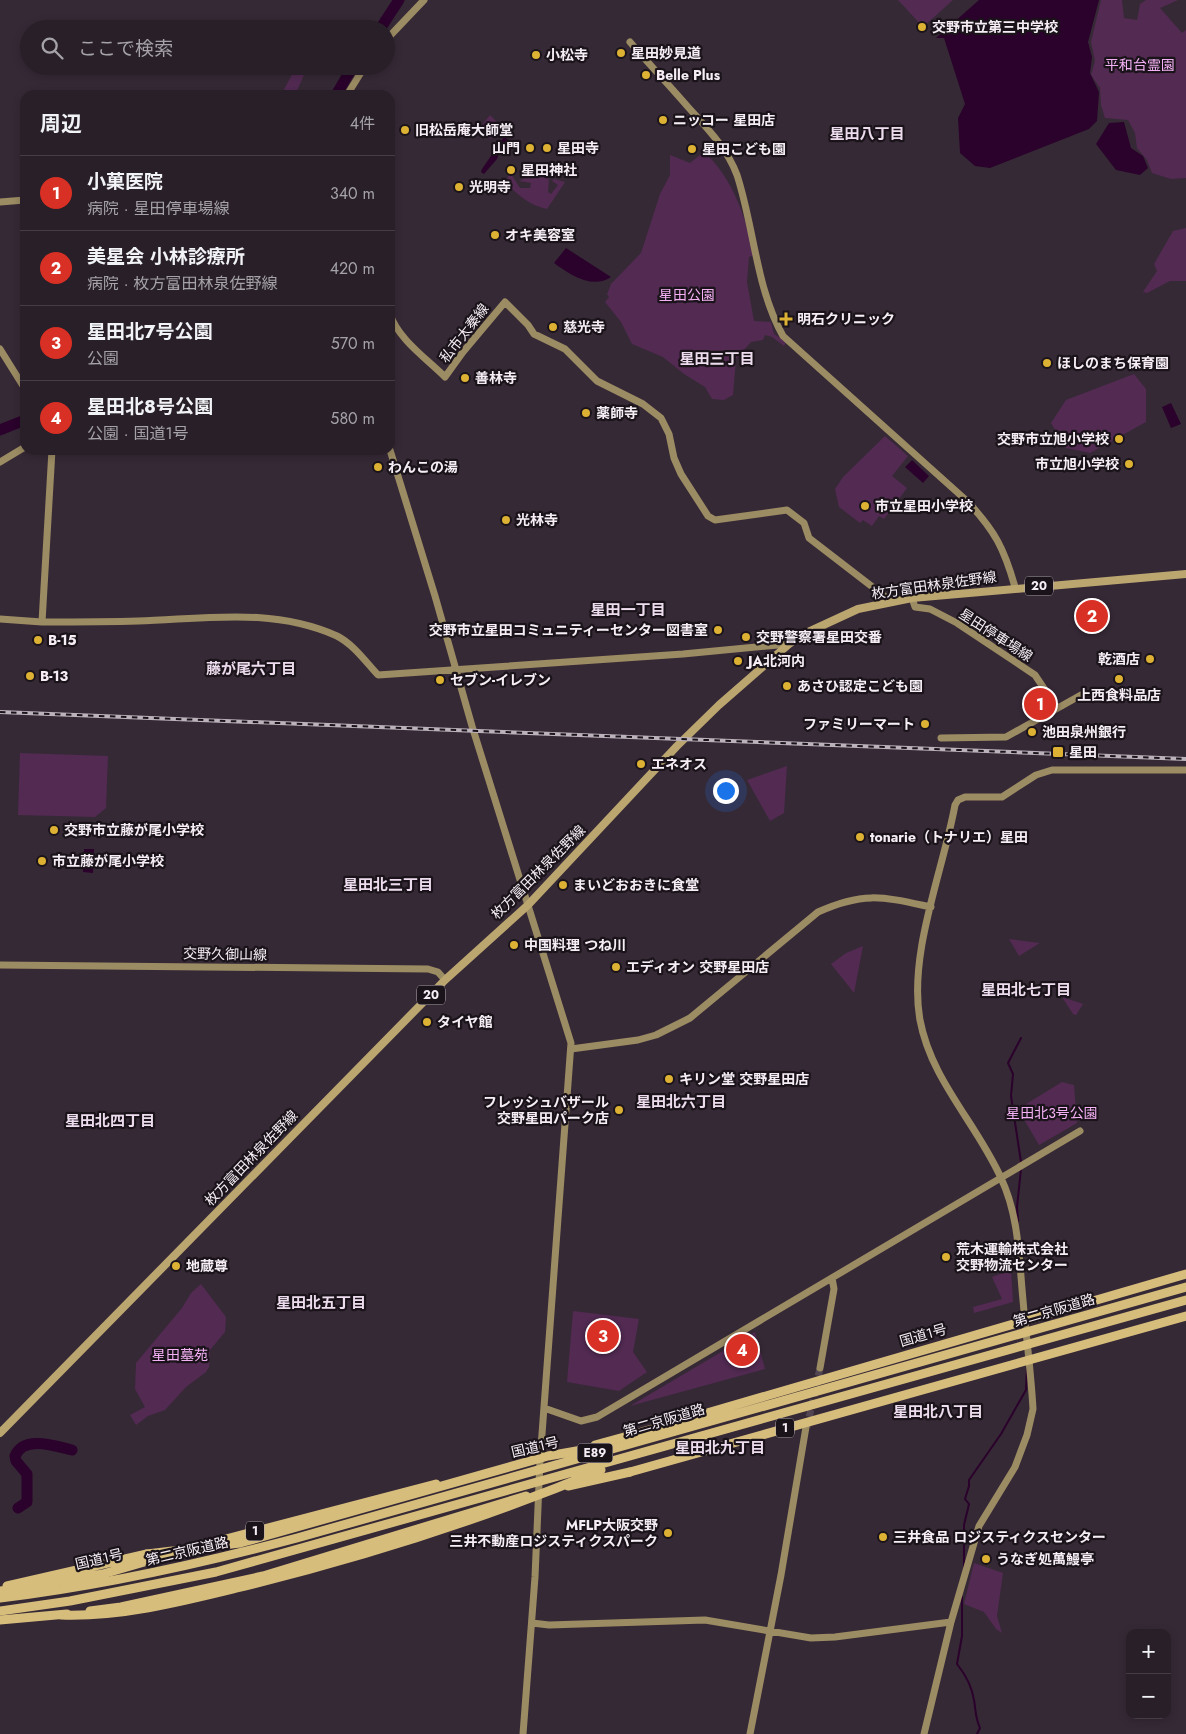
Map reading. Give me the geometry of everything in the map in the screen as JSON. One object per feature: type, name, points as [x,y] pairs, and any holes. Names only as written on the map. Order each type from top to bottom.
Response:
[{"type":"highway","name":"国道1号","points":[[0,1590],[103,1574],[301,1518],[636,1438],[1186,1274]]},
{"type":"highway","name":"第二京阪道路","points":[[0,1598],[77,1588],[214,1560],[314,1534],[636,1438],[1186,1287]]},
{"type":"highway","name":"第二京阪道路","points":[[0,1611],[79,1599],[216,1572],[1186,1300]]},
{"type":"highway","name":"1","points":[[0,1620],[61,1615],[120,1607],[263,1576],[510,1500],[630,1472],[1186,1316]]},
{"type":"highway","points":[[0,1590],[15,1583],[147,1554],[240,1543],[548,1456],[636,1438]]},
{"type":"highway","points":[[61,1615],[88,1616],[178,1602],[283,1577],[452,1526],[547,1493],[640,1454]]},
{"type":"main road","name":"枚方富田林泉佐野線","points":[[0,1433],[445,980],[528,905],[677,746],[719,705],[789,644],[806,633],[858,609],[912,598],[1015,587],[1186,574]]},
{"type":"street","points":[[395,31],[424,0]]},
{"type":"street","points":[[630,42],[714,134],[736,174],[756,247],[763,282],[775,322],[783,336],[968,501],[999,540],[1015,587]]},
{"type":"street","points":[[350,90],[359,75]]},
{"type":"street","points":[[0,202],[20,200]]},
{"type":"street","name":"私市太秦線","points":[[395,325],[445,377],[463,352],[505,302],[528,325],[534,334],[565,349],[597,381],[643,404],[661,418],[669,434],[674,458],[681,474],[708,516],[715,520],[787,510],[804,522],[809,538],[892,602]]},
{"type":"street","points":[[0,349],[20,382]]},
{"type":"street","points":[[0,462],[20,450]]},
{"type":"street","points":[[42,622],[52,455]]},
{"type":"street","points":[[391,455],[571,1049],[540,1461],[532,1623],[523,1734]]},
{"type":"street","name":"星田停車場線","points":[[912,598],[915,607],[930,609],[957,623],[1035,675],[1057,708]]},
{"type":"street","points":[[0,619],[42,622],[138,621],[237,616],[275,618],[336,636],[346,641],[378,675],[456,671],[789,644]]},
{"type":"street","points":[[941,738],[1006,737],[1081,696]]},
{"type":"street","points":[[924,1734],[951,1622],[979,1526],[1015,1467],[1027,1435],[1033,1409],[1013,1213],[1001,1177],[941,1077],[929,1050],[920,1021],[917,982],[955,806],[958,800],[965,797],[1002,797],[1036,774],[1052,770],[1186,770]]},
{"type":"street","points":[[571,1049],[638,1040],[656,1035],[690,1018],[818,912],[834,905],[852,899],[875,896],[932,907]]},
{"type":"street","name":"交野久御山線","points":[[0,965],[428,969],[438,972],[445,980]]},
{"type":"street","points":[[544,1408],[582,1421],[589,1420],[1080,1131]]},
{"type":"street","points":[[820,1368],[834,1289],[832,1278]]},
{"type":"street","points":[[750,1734],[806,1427]]},
{"type":"street","points":[[532,1623],[549,1625],[705,1620],[811,1638],[835,1637],[951,1622]]},
{"type":"green space","points":[[898,0],[953,0],[923,27]]},
{"type":"green space","name":"平和台霊園","points":[[1101,0],[1122,0],[1124,18],[1137,20],[1140,4],[1146,0],[1178,0],[1160,8],[1182,33],[1186,30],[1186,178],[1171,179],[1152,173],[1147,160],[1137,148],[1135,133],[1128,120],[1105,118],[1101,105],[1100,88],[1091,75],[1095,61],[1091,42]]},
{"type":"green space","points":[[292,75],[304,75],[297,90],[284,90]]},
{"type":"green space","points":[[490,115],[501,126],[490,139],[478,130]]},
{"type":"green space","name":"星田公園","points":[[704,152],[714,162],[730,186],[747,227],[754,255],[749,257],[747,282],[754,321],[771,322],[774,334],[786,342],[784,346],[772,337],[765,335],[763,340],[751,342],[736,359],[733,395],[724,400],[712,399],[705,387],[684,374],[663,357],[632,344],[621,322],[605,302],[609,297],[607,294],[611,284],[641,253],[660,194],[670,175],[670,155],[690,163]]},
{"type":"green space","points":[[533,167],[549,178],[548,192],[551,194],[558,185],[552,181],[554,179],[565,182],[547,209],[525,200],[507,184],[508,176],[511,174],[520,188],[530,188],[531,183],[519,181],[525,178]]},
{"type":"green space","points":[[1186,228],[1186,281],[1170,281],[1147,293],[1143,292],[1157,271],[1154,264],[1173,231]]},
{"type":"green space","points":[[1134,374],[1146,389],[1146,422],[1090,453],[1066,448],[1051,423],[1066,400]]},
{"type":"green space","points":[[885,436],[908,456],[892,476],[907,488],[884,519],[879,516],[872,526],[863,520],[860,523],[839,507],[835,489],[843,477]]},
{"type":"green space","points":[[20,753],[108,756],[106,808],[95,817],[18,815]]},
{"type":"green space","points":[[787,766],[784,813],[770,821],[747,780]]},
{"type":"green space","points":[[1009,939],[1040,943],[1019,956]]},
{"type":"green space","points":[[863,946],[854,993],[831,964],[846,953]]},
{"type":"green space","points":[[1062,997],[1083,1004],[1076,1015],[1073,1014]]},
{"type":"green space","name":"星田北3号公園","points":[[1062,1082],[1074,1085],[1077,1123],[1039,1145],[1018,1109]]},
{"type":"green space","points":[[1011,1270],[1013,1302],[974,1313],[973,1307],[1002,1299],[992,1277]]},
{"type":"green space","name":"星田墓苑","points":[[201,1284],[226,1317],[225,1332],[210,1350],[209,1367],[206,1372],[186,1387],[165,1410],[148,1416],[136,1425],[130,1415],[145,1407],[135,1389],[136,1363],[182,1308],[191,1293]]},
{"type":"green space","points":[[573,1311],[639,1319],[633,1352],[647,1372],[619,1391],[567,1382]]},
{"type":"green space","points":[[755,1332],[765,1369],[630,1406]]},
{"type":"green space","points":[[974,1563],[1003,1573],[997,1616],[1002,1633],[996,1629],[984,1612],[964,1604]]},
{"type":"shaded area","points":[[979,0],[1099,0],[1088,42],[1092,57],[1090,73],[1099,92],[1097,121],[1089,129],[990,168],[975,166],[960,153],[958,118],[965,104],[944,38],[936,38]]},
{"type":"shaded area","points":[[1124,122],[1131,148],[1143,156],[1148,168],[1140,175],[1116,170],[1096,144],[1109,123]]},
{"type":"shaded area","points":[[504,137],[509,140],[506,145],[501,147],[497,159],[484,174],[481,172],[482,169]]},
{"type":"shaded area","points":[[566,248],[611,277],[604,281],[596,282],[581,279],[567,272],[554,263]]},
{"type":"shaded area","points":[[1171,403],[1181,424],[1171,428],[1162,407]]},
{"type":"shaded area","points":[[912,460],[929,476],[923,483],[905,467]]},
{"type":"shaded area","points":[[84,849],[94,849],[93,873],[83,872]]},
{"type":"waterway","points":[[386,20],[399,0]]},
{"type":"waterway","points":[[339,90],[348,75]]},
{"type":"waterway","points":[[0,430],[20,422]]},
{"type":"waterway","points":[[1021,1038],[1008,1063],[1013,1074],[1011,1096],[1021,1162]]},
{"type":"waterway","points":[[1018,1221],[1017,1207],[1021,1169]]},
{"type":"waterway","points":[[964,1567],[964,1525],[969,1504],[965,1499],[969,1480],[1001,1434],[1026,1390],[1027,1368]]},
{"type":"waterway","points":[[18,1508],[27,1502],[27,1474],[16,1461],[15,1456],[19,1450],[33,1444],[72,1450]]},
{"type":"waterway","points":[[962,1597],[962,1636],[957,1664],[968,1681],[973,1695],[976,1717],[980,1728],[977,1734]]},
{"type":"tunnel","points":[[807,1427],[820,1368]]},
{"type":"railway","points":[[0,712],[1186,759]]},
{"type":"place","name":"交野市立第三中学校","points":[[922,27]]},
{"type":"place","name":"星田妙見道","points":[[621,53]]},
{"type":"place","name":"小松寺","points":[[536,55]]},
{"type":"place","name":"Belle Plus","points":[[646,75]]},
{"type":"place","name":"ニッコー 星田店","points":[[663,120]]},
{"type":"place","name":"旧松岳庵大師堂","points":[[405,130]]},
{"type":"place","name":"山門","points":[[530,148]]},
{"type":"place","name":"星田寺","points":[[547,148]]},
{"type":"place","name":"星田こども園","points":[[692,149]]},
{"type":"place","name":"星田神社","points":[[511,170]]},
{"type":"place","name":"光明寺","points":[[459,187]]},
{"type":"place","name":"オキ美容室","points":[[495,235]]},
{"type":"place","name":"明石クリニック","points":[[786,319]]},
{"type":"place","name":"慈光寺","points":[[553,327]]},
{"type":"place","name":"ほしのまち保育園","points":[[1047,363]]},
{"type":"place","name":"善林寺","points":[[465,378]]},
{"type":"place","name":"薬師寺","points":[[586,413]]},
{"type":"place","name":"交野市立旭小学校","points":[[1119,439]]},
{"type":"place","name":"市立旭小学校","points":[[1129,464]]},
{"type":"place","name":"わんこの湯","points":[[378,467]]},
{"type":"place","name":"市立星田小学校","points":[[865,506]]},
{"type":"place","name":"光林寺","points":[[506,520]]},
{"type":"place","name":"美星会 小林診療所","points":[[1092,616]]},
{"type":"place","name":"交野市立星田コミュニティーセンター図書室","points":[[718,630]]},
{"type":"place","name":"交野警察署星田交番","points":[[746,637]]},
{"type":"place","name":"B-15","points":[[38,640]]},
{"type":"place","name":"乾酒店","points":[[1150,659]]},
{"type":"place","name":"JA北河内","points":[[738,661]]},
{"type":"place","name":"B-13","points":[[30,676]]},
{"type":"place","name":"上西食料品店","points":[[1119,679]]},
{"type":"place","name":"セブン-イレブン","points":[[440,680]]},
{"type":"place","name":"あさひ認定こども園","points":[[787,686]]},
{"type":"place","name":"小菓医院","points":[[1040,704]]},
{"type":"place","name":"ファミリーマート","points":[[925,724]]},
{"type":"place","name":"池田泉州銀行","points":[[1032,732]]},
{"type":"place","name":"星田","points":[[1058,752]]},
{"type":"place","name":"エネオス","points":[[641,764]]},
{"type":"place","name":"交野市立藤が尾小学校","points":[[54,830]]},
{"type":"place","name":"tonarie（トナリエ）星田","points":[[860,837]]},
{"type":"place","name":"市立藤が尾小学校","points":[[42,861]]},
{"type":"place","name":"まいどおおきに食堂","points":[[563,885]]},
{"type":"place","name":"中国料理 つね川","points":[[514,945]]},
{"type":"place","name":"エディオン 交野星田店","points":[[616,967]]},
{"type":"place","name":"タイヤ館","points":[[427,1022]]},
{"type":"place","name":"キリン堂 交野星田店","points":[[669,1079]]},
{"type":"place","name":"フレッシュバザール 交野星田パーク店","points":[[619,1110]]},
{"type":"place","name":"荒木運輸株式会社 交野物流センター","points":[[946,1257]]},
{"type":"place","name":"地蔵尊","points":[[176,1266]]},
{"type":"place","name":"星田北7号公園","points":[[603,1336]]},
{"type":"place","name":"星田北8号公園","points":[[742,1350]]},
{"type":"place","name":"MFLP大阪交野 三井不動産ロジスティクスパーク","points":[[668,1533]]},
{"type":"place","name":"三井食品 ロジスティクスセンター","points":[[883,1537]]},
{"type":"place","name":"うなぎ処萬鰻亭","points":[[986,1559]]},
{"type":"district","name":"星田八丁目","points":[[867,134]]},
{"type":"district","name":"星田三丁目","points":[[717,359]]},
{"type":"district","name":"星田一丁目","points":[[628,610]]},
{"type":"district","name":"藤が尾六丁目","points":[[251,669]]},
{"type":"district","name":"星田北三丁目","points":[[388,885]]},
{"type":"district","name":"星田北七丁目","points":[[1026,990]]},
{"type":"district","name":"星田北六丁目","points":[[681,1102]]},
{"type":"district","name":"星田北四丁目","points":[[110,1121]]},
{"type":"district","name":"星田北五丁目","points":[[321,1303]]},
{"type":"district","name":"星田北八丁目","points":[[938,1412]]},
{"type":"district","name":"星田北九丁目","points":[[720,1448]]}]
